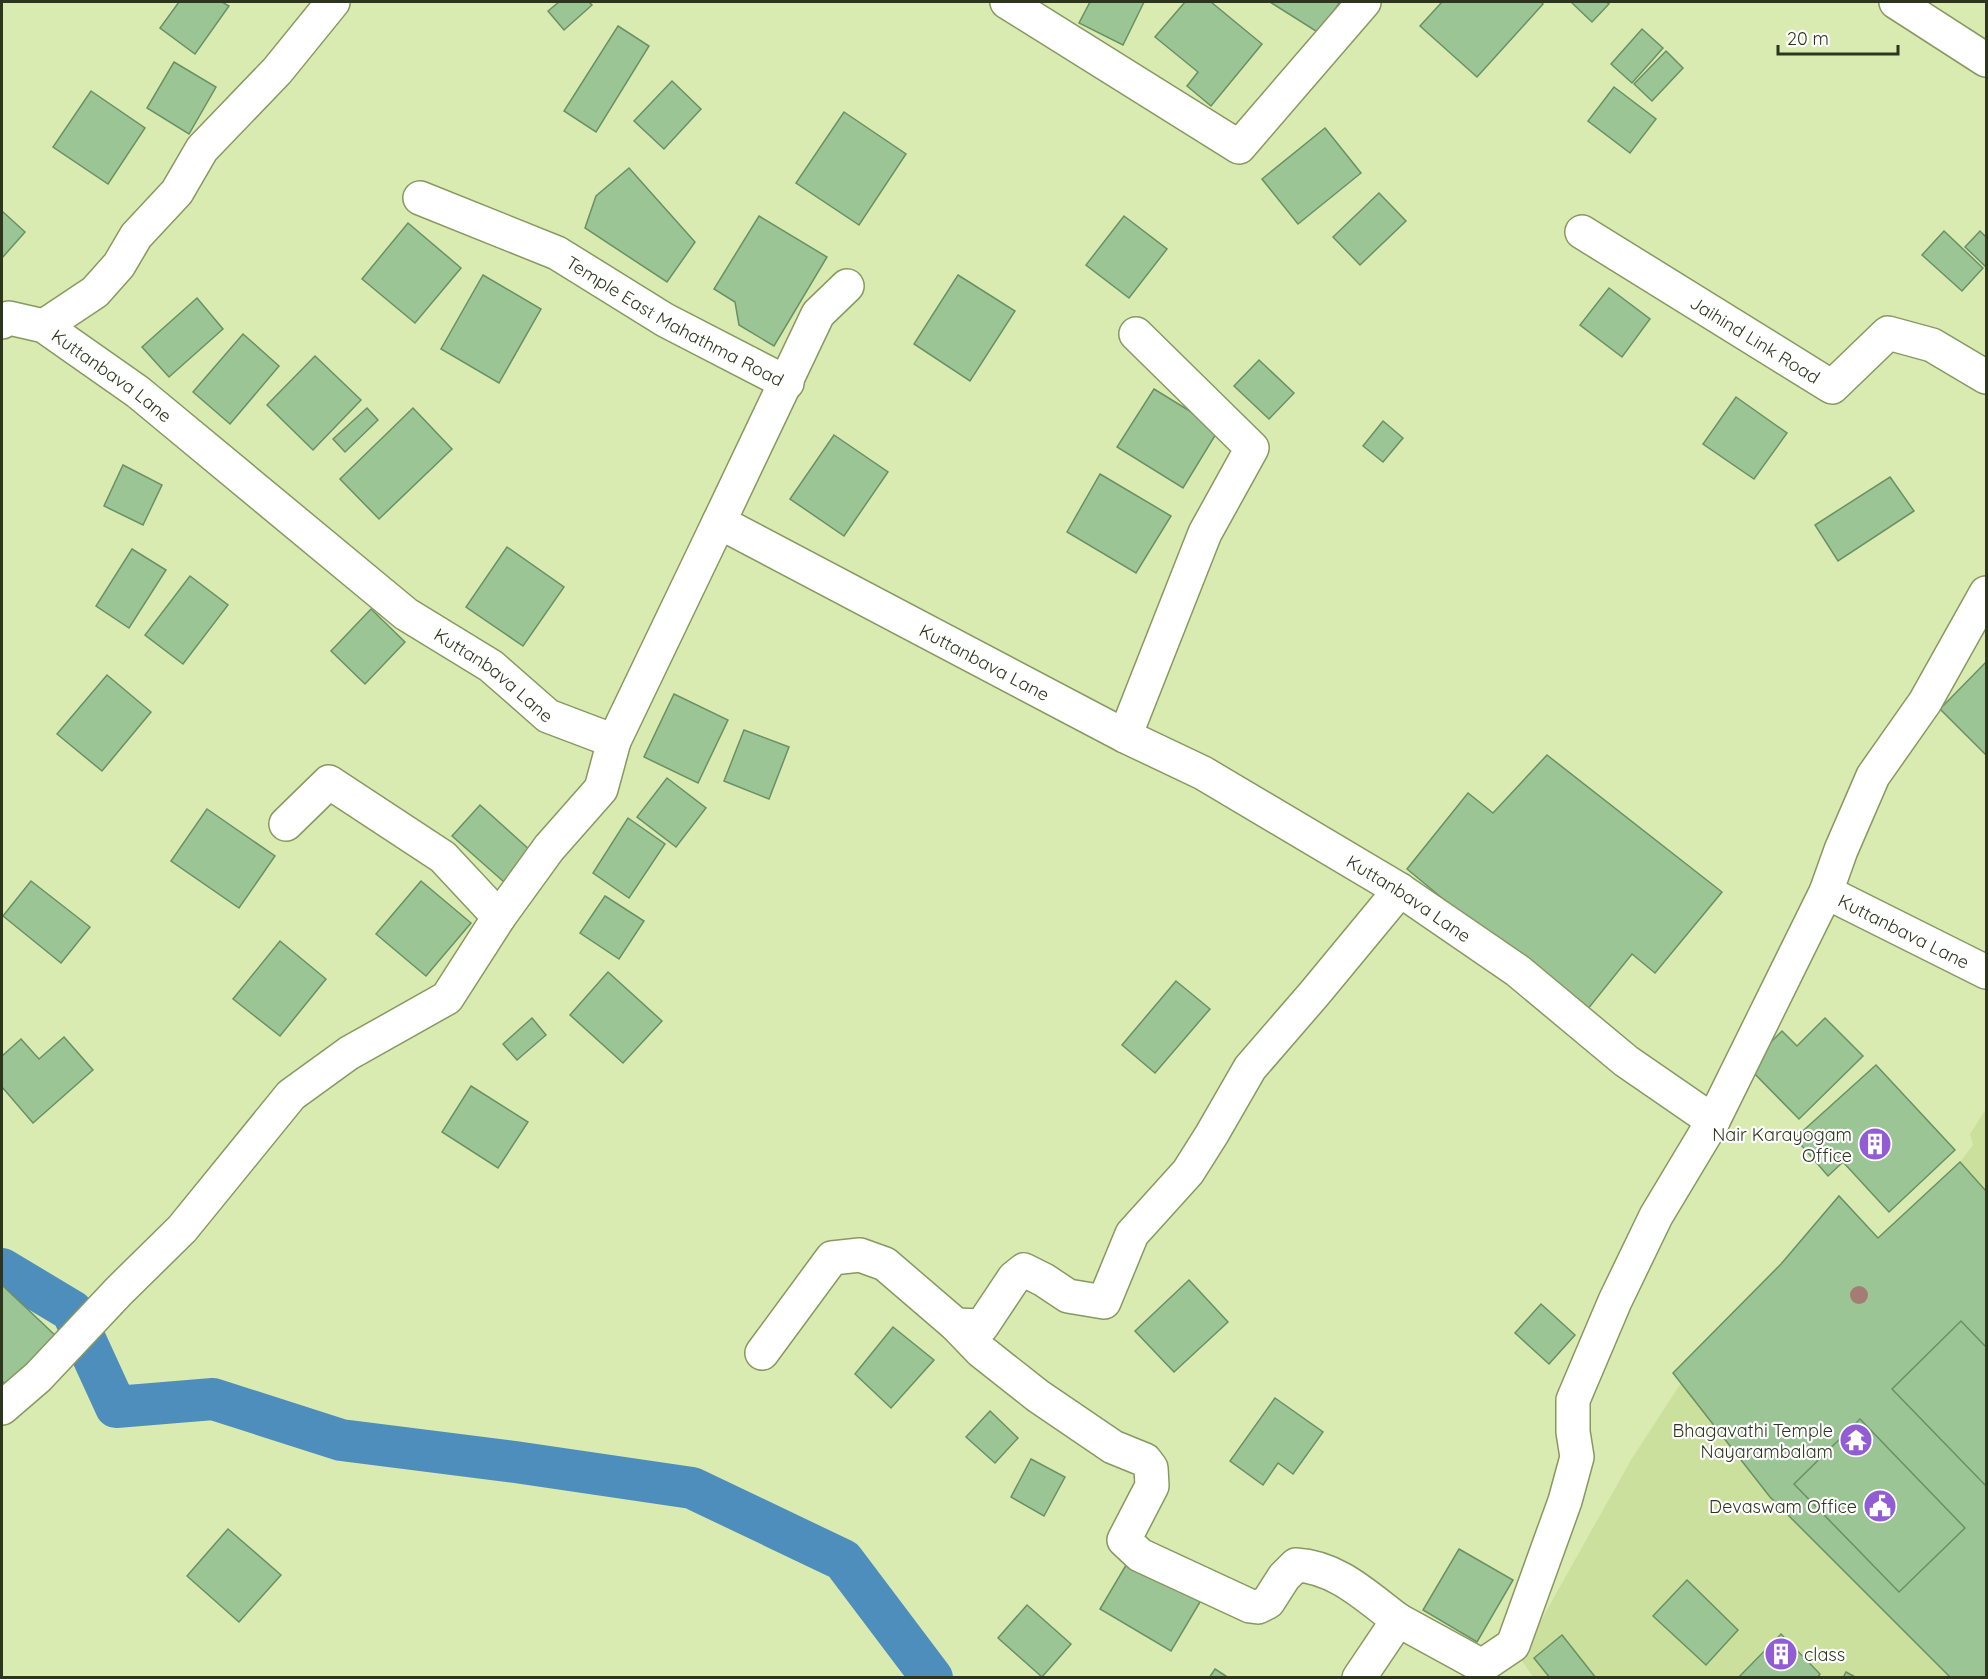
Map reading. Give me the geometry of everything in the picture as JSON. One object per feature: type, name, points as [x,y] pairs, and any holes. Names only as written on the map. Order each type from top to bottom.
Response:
[{"type":"street","points":[[44,326],[95,291],[119,265],[136,236],[177,192],[202,149],[276,71],[333,2]]},
{"type":"street","points":[[1007,2],[1239,147],[1364,2]]},
{"type":"street","points":[[1896,2],[1986,60]]},
{"type":"street","name":"Temple East Mahathma Road","points":[[420,198],[557,253],[664,320],[787,382],[719,522]]},
{"type":"street","name":"Jaihind Link Road","points":[[1582,231],[1832,387],[1888,333],[1932,345],[1986,377]]},
{"type":"street","points":[[787,382],[818,314],[847,286]]},
{"type":"street","name":"Kuttanbava Lane","points":[[2,322],[9,318],[44,326],[138,392],[406,614],[491,666],[548,716],[614,741]]},
{"type":"street","points":[[1125,736],[1205,533],[1252,448],[1136,334]]},
{"type":"street","points":[[2,1408],[38,1377],[64,1347],[182,1229],[291,1095],[349,1053],[447,998],[499,917],[549,848],[601,789],[614,741],[719,522]]},
{"type":"street","name":"Kuttanbava Lane","points":[[719,522],[1125,736],[1203,773],[1400,890],[1518,971],[1626,1061],[1713,1121],[1826,892],[1986,972]]},
{"type":"street","points":[[1826,892],[1841,850],[1873,776],[1925,702],[1986,593]]},
{"type":"street","points":[[286,824],[329,782],[443,857],[499,917]]},
{"type":"street","points":[[956,1325],[982,1326],[1014,1278],[1024,1270],[1068,1296],[1104,1302],[1132,1234],[1188,1172],[1250,1068],[1400,890]]},
{"type":"street","points":[[762,1353],[832,1258],[860,1255],[885,1264],[956,1325],[981,1351],[1080,1426],[1113,1447],[1145,1460],[1150,1468],[1152,1485],[1124,1540],[1140,1555],[1199,1581],[1233,1600],[1258,1607],[1268,1602],[1284,1577],[1296,1565],[1311,1566],[1327,1571],[1353,1586],[1398,1620],[1482,1666],[1514,1645],[1565,1501],[1577,1457],[1573,1400],[1615,1301],[1656,1216],[1713,1121]]},
{"type":"street","points":[[1359,1677],[1398,1620]]},
{"type":"shaded area","points":[[1986,1109],[1986,1191],[1960,1162],[1973,1145],[1970,1134]]},
{"type":"shaded area","points":[[1681,1383],[1951,1677],[1534,1678],[1520,1658],[1631,1460]]},
{"type":"building","points":[[179,2],[222,2],[229,6],[195,54],[160,28]]},
{"type":"building","points":[[559,2],[589,2],[592,5],[564,30],[548,11]]},
{"type":"building","points":[[1090,2],[1144,2],[1123,45],[1079,23]]},
{"type":"building","points":[[1185,2],[1211,2],[1262,44],[1211,106],[1187,86],[1198,72],[1155,37]]},
{"type":"building","points":[[1270,2],[1340,2],[1319,33]]},
{"type":"building","points":[[1442,2],[1541,2],[1543,4],[1477,77],[1420,26]]},
{"type":"building","points":[[1571,2],[1606,2],[1609,4],[1592,22]]},
{"type":"building","points":[[618,26],[649,46],[596,132],[564,111]]},
{"type":"building","points":[[1642,29],[1663,48],[1632,83],[1611,64]]},
{"type":"building","points":[[1666,51],[1683,68],[1652,101],[1634,84]]},
{"type":"building","points":[[174,62],[216,87],[189,134],[147,108]]},
{"type":"building","points":[[672,81],[701,109],[664,149],[634,121]]},
{"type":"building","points":[[1614,87],[1656,119],[1630,153],[1588,121]]},
{"type":"building","points":[[91,91],[145,128],[108,184],[53,147]]},
{"type":"building","points":[[844,112],[906,154],[859,225],[796,183]]},
{"type":"building","points":[[1325,128],[1361,173],[1298,224],[1262,179]]},
{"type":"building","points":[[629,168],[695,242],[667,282],[585,228],[596,196]]},
{"type":"building","points":[[1379,193],[1406,221],[1360,265],[1333,237]]},
{"type":"building","points":[[2,211],[25,232],[2,258]]},
{"type":"building","points":[[759,216],[827,257],[774,346],[739,325],[735,302],[714,289]]},
{"type":"building","points":[[1124,216],[1167,249],[1129,298],[1086,265]]},
{"type":"building","points":[[408,223],[461,268],[415,323],[362,279]]},
{"type":"building","points":[[1944,231],[1983,268],[1962,291],[1922,255]]},
{"type":"building","points":[[1980,231],[1986,237],[1986,267],[1965,247]]},
{"type":"building","points":[[483,275],[541,309],[499,383],[441,349]]},
{"type":"building","points":[[958,275],[1015,311],[970,381],[914,344]]},
{"type":"building","points":[[1609,288],[1650,319],[1622,357],[1580,325]]},
{"type":"building","points":[[197,298],[223,329],[169,377],[142,347]]},
{"type":"building","points":[[243,334],[279,366],[230,424],[193,392]]},
{"type":"building","points":[[315,356],[361,400],[313,450],[267,405]]},
{"type":"building","points":[[1259,360],[1294,393],[1269,419],[1234,386]]},
{"type":"building","points":[[1154,389],[1219,429],[1183,488],[1117,447]]},
{"type":"building","points":[[1736,397],[1787,433],[1754,479],[1703,444]]},
{"type":"building","points":[[367,408],[378,420],[345,452],[333,439]]},
{"type":"building","points":[[413,408],[452,449],[379,519],[340,479]]},
{"type":"building","points":[[1383,421],[1403,438],[1383,462],[1363,446]]},
{"type":"building","points":[[834,435],[888,472],[844,536],[790,499]]},
{"type":"building","points":[[123,465],[162,485],[143,525],[104,506]]},
{"type":"building","points":[[1100,474],[1171,516],[1136,573],[1067,532]]},
{"type":"building","points":[[1890,477],[1914,511],[1838,561],[1815,525]]},
{"type":"building","points":[[507,547],[564,587],[523,646],[466,607]]},
{"type":"building","points":[[132,549],[166,570],[129,628],[96,606]]},
{"type":"building","points":[[190,576],[228,605],[183,664],[145,635]]},
{"type":"building","points":[[371,609],[405,642],[365,684],[331,651]]},
{"type":"building","points":[[1986,662],[1986,755],[1940,709]]},
{"type":"building","points":[[107,675],[151,712],[102,771],[57,734]]},
{"type":"building","points":[[674,694],[728,720],[698,783],[644,757]]},
{"type":"building","points":[[744,730],[789,747],[769,799],[724,781]]},
{"type":"building","points":[[1547,755],[1722,892],[1655,973],[1632,954],[1583,1015],[1407,869],[1468,793],[1493,813]]},
{"type":"building","points":[[667,778],[706,808],[676,847],[637,817]]},
{"type":"building","points":[[480,805],[531,851],[504,882],[452,836]]},
{"type":"building","points":[[207,809],[275,856],[239,908],[171,861]]},
{"type":"building","points":[[628,818],[665,844],[629,898],[593,873]]},
{"type":"building","points":[[31,881],[90,927],[61,963],[3,916]]},
{"type":"building","points":[[421,881],[471,923],[426,976],[376,934]]},
{"type":"building","points":[[605,896],[644,921],[619,959],[580,933]]},
{"type":"building","points":[[280,941],[326,979],[280,1036],[233,999]]},
{"type":"building","points":[[608,972],[662,1021],[623,1063],[570,1015]]},
{"type":"building","points":[[1176,981],[1210,1009],[1155,1073],[1122,1045]]},
{"type":"building","points":[[532,1018],[546,1035],[517,1060],[503,1044]]},
{"type":"building","points":[[1825,1018],[1863,1056],[1799,1119],[1747,1066],[1782,1031],[1797,1046]]},
{"type":"building","points":[[64,1037],[93,1070],[33,1123],[2,1087],[2,1056],[21,1039],[39,1059]]},
{"type":"building","name":"Nair Karayogam Office","points":[[1876,1065],[1955,1150],[1889,1212],[1843,1162],[1828,1176],[1795,1138]]},
{"type":"building","points":[[471,1086],[528,1122],[498,1168],[442,1132]]},
{"type":"building","name":"Bhagavathi Temple Nayarambalam","points":[[1960,1162],[1986,1191],[1986,1678],[1951,1678],[1770,1497],[1673,1373],[1781,1264],[1839,1196],[1878,1238]]},
{"type":"building","points":[[1189,1280],[1228,1322],[1174,1372],[1135,1331]]},
{"type":"building","points":[[2,1285],[58,1338],[10,1389],[2,1381]]},
{"type":"building","points":[[1541,1304],[1575,1335],[1549,1364],[1515,1333]]},
{"type":"building","points":[[1961,1321],[1986,1347],[1986,1486],[1892,1389]]},
{"type":"building","points":[[893,1327],[934,1360],[891,1408],[855,1374]]},
{"type":"building","points":[[1275,1398],[1323,1432],[1293,1474],[1278,1463],[1263,1485],[1230,1461]]},
{"type":"building","points":[[990,1411],[1018,1438],[995,1463],[966,1437]]},
{"type":"building","name":"Devaswam Office","points":[[1860,1419],[1965,1528],[1899,1592],[1794,1484]]},
{"type":"building","points":[[1031,1459],[1065,1477],[1044,1516],[1011,1497]]},
{"type":"building","points":[[228,1529],[281,1575],[239,1622],[187,1576]]},
{"type":"building","points":[[1459,1549],[1513,1580],[1477,1642],[1423,1610]]},
{"type":"building","points":[[1132,1555],[1203,1597],[1171,1651],[1100,1609]]},
{"type":"building","points":[[1687,1580],[1738,1630],[1706,1665],[1653,1616]]},
{"type":"building","points":[[1027,1605],[1071,1644],[1042,1677],[998,1638]]},
{"type":"building","name":"class","points":[[1781,1634],[1820,1674],[1817,1678],[1738,1678]]},
{"type":"building","points":[[1562,1635],[1596,1678],[1550,1678],[1534,1658]]},
{"type":"building","points":[[1215,1669],[1229,1678],[1209,1678]]},
{"type":"building","points":[[1846,1672],[1857,1678],[1843,1678]]},
{"type":"waterway","points":[[2,1269],[72,1311],[116,1407],[213,1399],[341,1440],[692,1488],[843,1560],[932,1678]]},
{"type":"place","name":"Nair Karayogam Office","points":[[1875,1144]]},
{"type":"place","name":"Bhagavathi Temple Nayarambalam","points":[[1856,1440]]},
{"type":"place","name":"Devaswam Office","points":[[1880,1506]]},
{"type":"place","name":"class","points":[[1781,1654]]}]
